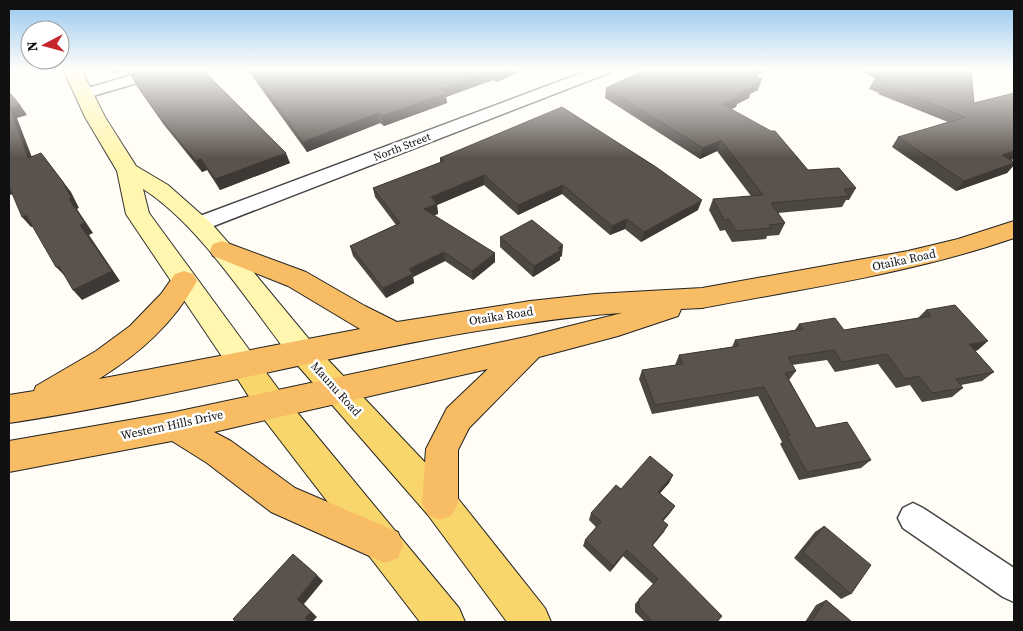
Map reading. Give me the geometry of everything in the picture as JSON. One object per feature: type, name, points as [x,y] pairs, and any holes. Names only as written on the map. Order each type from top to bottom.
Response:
[{"type":"highway","name":"Otaika Road","points":[[303,352],[394,334],[530,312],[595,304],[702,298],[908,260],[962,247],[1014,229]]},
{"type":"highway","points":[[222,250],[297,279],[355,314],[394,334]]},
{"type":"highway","points":[[19,407],[103,363],[129,345],[164,312],[184,282]]},
{"type":"highway","name":"Otaika Road","points":[[335,389],[530,348],[618,325],[702,298]]},
{"type":"highway","points":[[440,503],[442,448],[458,418],[530,348]]},
{"type":"highway","points":[[19,407],[303,352]]},
{"type":"highway","name":"Western Hills Drive","points":[[9,457],[175,426],[335,389]]},
{"type":"highway","points":[[175,426],[219,452],[283,500],[385,545]]},
{"type":"main road","name":"Maunu Road","points":[[86,98],[128,171],[138,214],[184,282],[271,404],[446,622]]},
{"type":"main road","name":"Maunu Road","points":[[128,171],[162,191],[199,224],[303,352],[440,503],[531,622]]},
{"type":"street","name":"North Street","points":[[199,224],[529,98]]},
{"type":"street","points":[[913,518],[1014,586]]},
{"type":"building","points":[[9,98],[14,98],[20,105],[10,108],[28,158],[41,153],[63,182],[71,198],[69,199],[85,223],[80,225],[112,271],[73,290],[59,266],[56,267],[26,215],[22,217],[9,186]]},
{"type":"building","points":[[147,98],[231,98],[286,153],[215,179],[201,159],[196,161]]},
{"type":"building","points":[[272,98],[431,98],[382,116],[378,113],[303,142]]},
{"type":"building","points":[[623,98],[734,98],[722,104],[771,131],[775,131],[808,170],[839,168],[856,188],[844,189],[849,196],[771,203],[785,223],[769,225],[771,228],[736,231],[729,219],[724,220],[713,199],[763,195],[721,140],[703,148]]},
{"type":"building","points":[[918,98],[974,98],[974,103],[992,98],[1014,98],[1014,151],[1002,155],[1014,163],[964,181],[898,137],[966,117]]},
{"type":"building","points":[[562,107],[656,167],[702,200],[644,232],[627,219],[612,226],[563,185],[518,205],[484,175],[431,197],[437,204],[424,209],[495,253],[472,271],[444,252],[409,269],[413,274],[383,288],[350,246],[400,223],[373,188],[444,161],[440,158]]},
{"type":"building","points":[[532,220],[563,245],[558,248],[561,250],[534,266],[500,237]]},
{"type":"building","points":[[955,305],[988,341],[969,344],[994,372],[956,379],[963,388],[932,393],[919,376],[905,379],[887,354],[842,362],[834,350],[788,357],[796,371],[785,373],[816,428],[847,422],[871,460],[807,472],[787,436],[790,435],[764,387],[655,405],[642,370],[683,364],[679,355],[739,346],[735,340],[803,329],[799,324],[835,318],[844,330],[931,316],[926,310]]},
{"type":"building","points":[[650,456],[673,475],[658,492],[675,506],[662,520],[668,525],[652,545],[722,616],[717,622],[653,622],[639,607],[639,599],[658,579],[627,550],[613,566],[585,540],[601,522],[591,513],[616,485],[621,489]]},
{"type":"building","points":[[824,526],[871,565],[851,594],[803,552]]},
{"type":"building","points":[[293,554],[317,575],[297,599],[311,612],[305,618],[309,622],[236,622],[233,619]]},
{"type":"building","points":[[826,600],[852,622],[811,622]]}]
